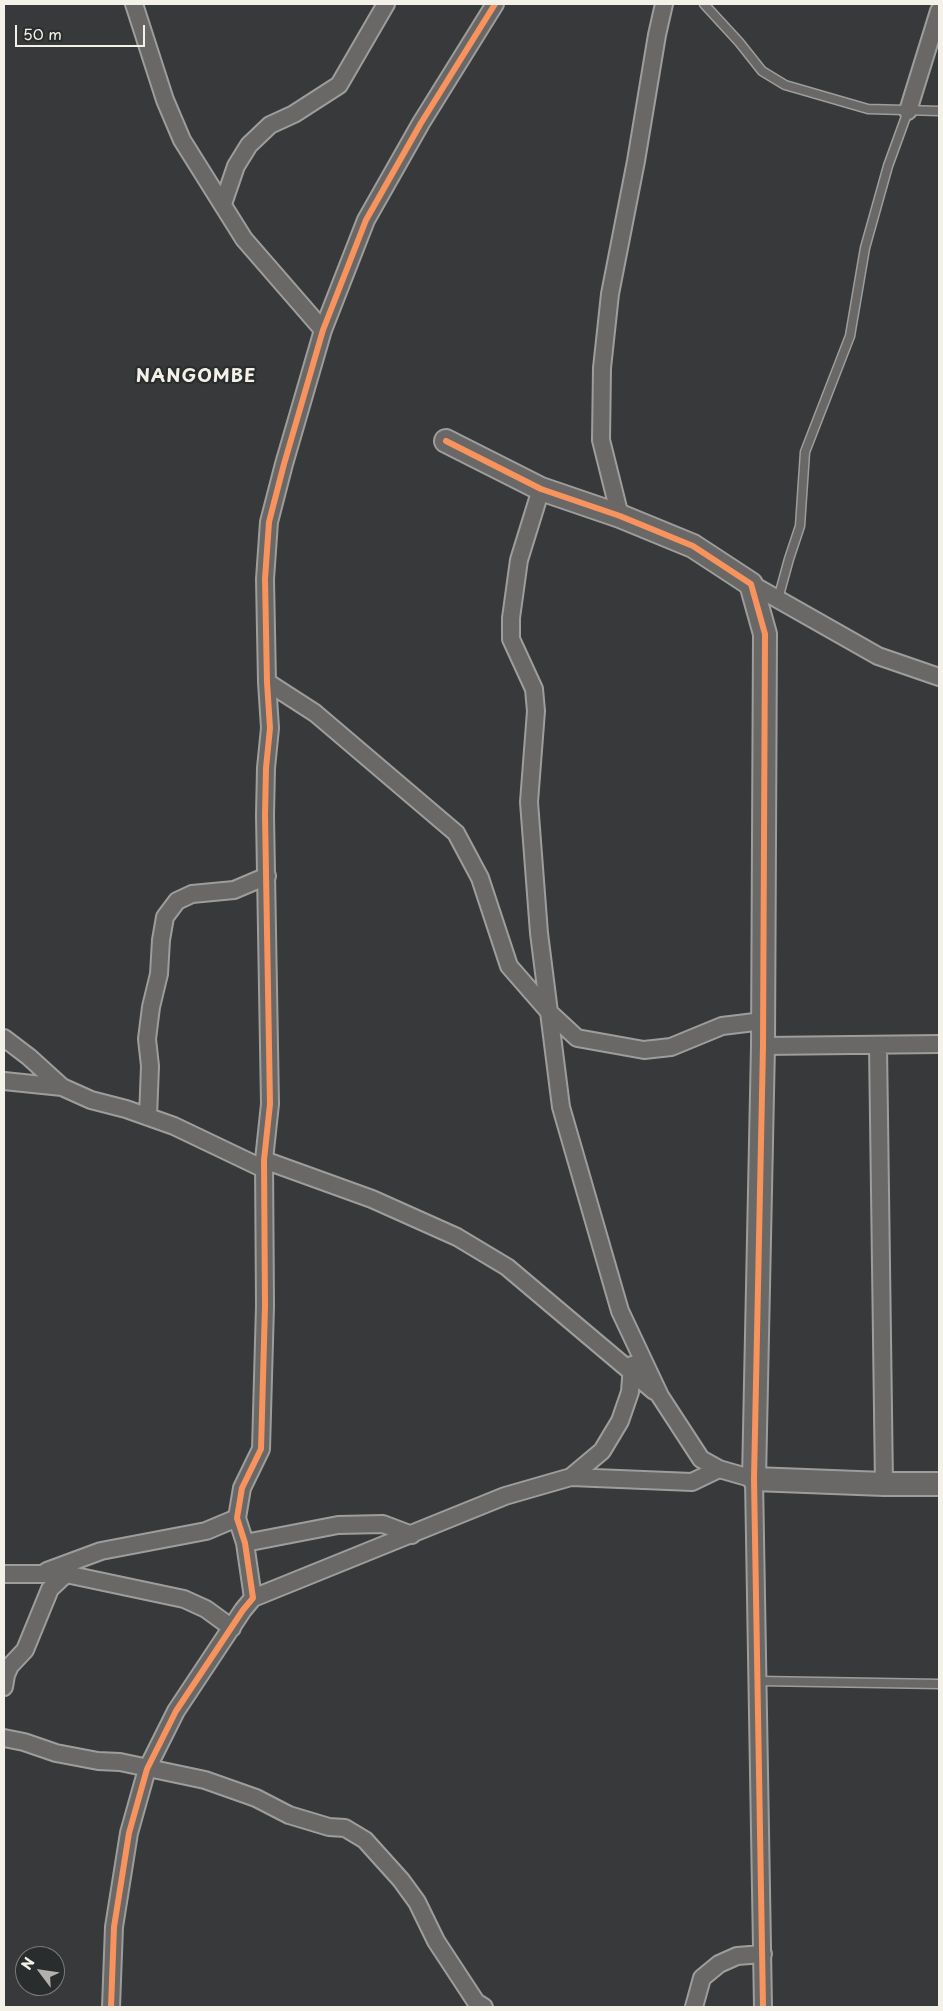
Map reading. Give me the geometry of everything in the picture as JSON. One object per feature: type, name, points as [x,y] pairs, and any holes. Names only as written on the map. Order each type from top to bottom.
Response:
[{"type":"street","points":[[134,4],[165,100],[182,140],[244,239],[323,330]]},
{"type":"street","points":[[223,204],[236,166],[249,145],[270,126],[294,114],[339,85],[386,4]]},
{"type":"street","points":[[253,1598],[245,1543],[237,1518],[242,1488],[261,1449],[265,1306],[264,1164],[270,1104],[266,768],[270,728],[265,579],[269,522],[323,330],[366,220],[421,123],[495,4]]},
{"type":"street","points":[[620,516],[601,440],[602,368],[610,294],[664,4]]},
{"type":"street","points":[[908,112],[939,11]]},
{"type":"street","points":[[446,441],[540,489],[620,516],[693,546],[751,584],[878,656],[939,677]]},
{"type":"street","points":[[540,489],[519,560],[511,618],[511,639],[534,689],[536,711],[529,802],[539,933],[561,1107],[620,1312],[660,1396],[701,1459],[719,1469],[754,1479],[939,1484]]},
{"type":"street","points":[[751,584],[765,634],[764,1046],[754,1479],[763,2007]]},
{"type":"street","points":[[267,682],[315,713],[456,833],[480,878],[509,966],[550,1013],[577,1038],[644,1050],[671,1048],[722,1026],[763,1021]]},
{"type":"street","points":[[148,1117],[150,1066],[147,1039],[159,974],[161,940],[165,917],[177,901],[192,894],[234,890],[267,876]]},
{"type":"street","points":[[4,1038],[29,1057],[62,1087],[91,1100],[148,1117],[264,1164],[372,1199],[457,1236],[507,1267],[660,1396]]},
{"type":"street","points":[[764,1046],[939,1044]]},
{"type":"street","points":[[878,1045],[884,1484]]},
{"type":"street","points":[[4,1081],[62,1087]]},
{"type":"street","points":[[571,1477],[602,1451],[620,1421],[630,1392],[634,1344]]},
{"type":"street","points":[[111,2007],[114,1927],[129,1832],[147,1769],[176,1711],[253,1598],[504,1496],[571,1477],[692,1482],[719,1469]]},
{"type":"street","points":[[38,1574],[101,1551],[206,1531],[237,1518]]},
{"type":"street","points":[[245,1543],[338,1525],[383,1524],[412,1535]]},
{"type":"street","points":[[4,1574],[66,1574],[184,1599],[206,1609],[232,1628]]},
{"type":"street","points":[[4,1687],[10,1666],[25,1650],[50,1589],[66,1574]]},
{"type":"street","points":[[4,1738],[24,1742],[56,1753],[98,1761],[120,1762],[205,1780],[256,1798],[289,1815],[328,1827],[345,1828],[365,1840],[402,1880],[436,1941],[479,2005]]},
{"type":"street","points":[[694,2007],[702,1978],[719,1964],[737,1956],[763,1954]]},
{"type":"lane","points":[[704,4],[762,70],[785,85],[868,110],[939,112]]},
{"type":"lane","points":[[778,599],[788,559],[800,526],[804,452],[850,336],[865,248],[888,166],[908,112]]},
{"type":"lane","points":[[758,1681],[939,1684]]},
{"type":"cycle path","points":[[111,2007],[114,1927],[129,1833],[147,1769],[176,1711],[243,1610],[253,1598],[245,1543],[237,1518],[242,1488],[261,1449],[265,1306],[264,1160],[270,1104],[265,815],[266,768],[270,728],[265,579],[269,522],[323,330],[366,220],[421,123],[495,4]]},
{"type":"cycle path","points":[[446,441],[541,489],[620,516],[693,546],[751,584],[765,634],[763,1046],[754,1479],[763,2007]]},
{"type":"district","name":"NANGOMBE","points":[[196,377]]}]
